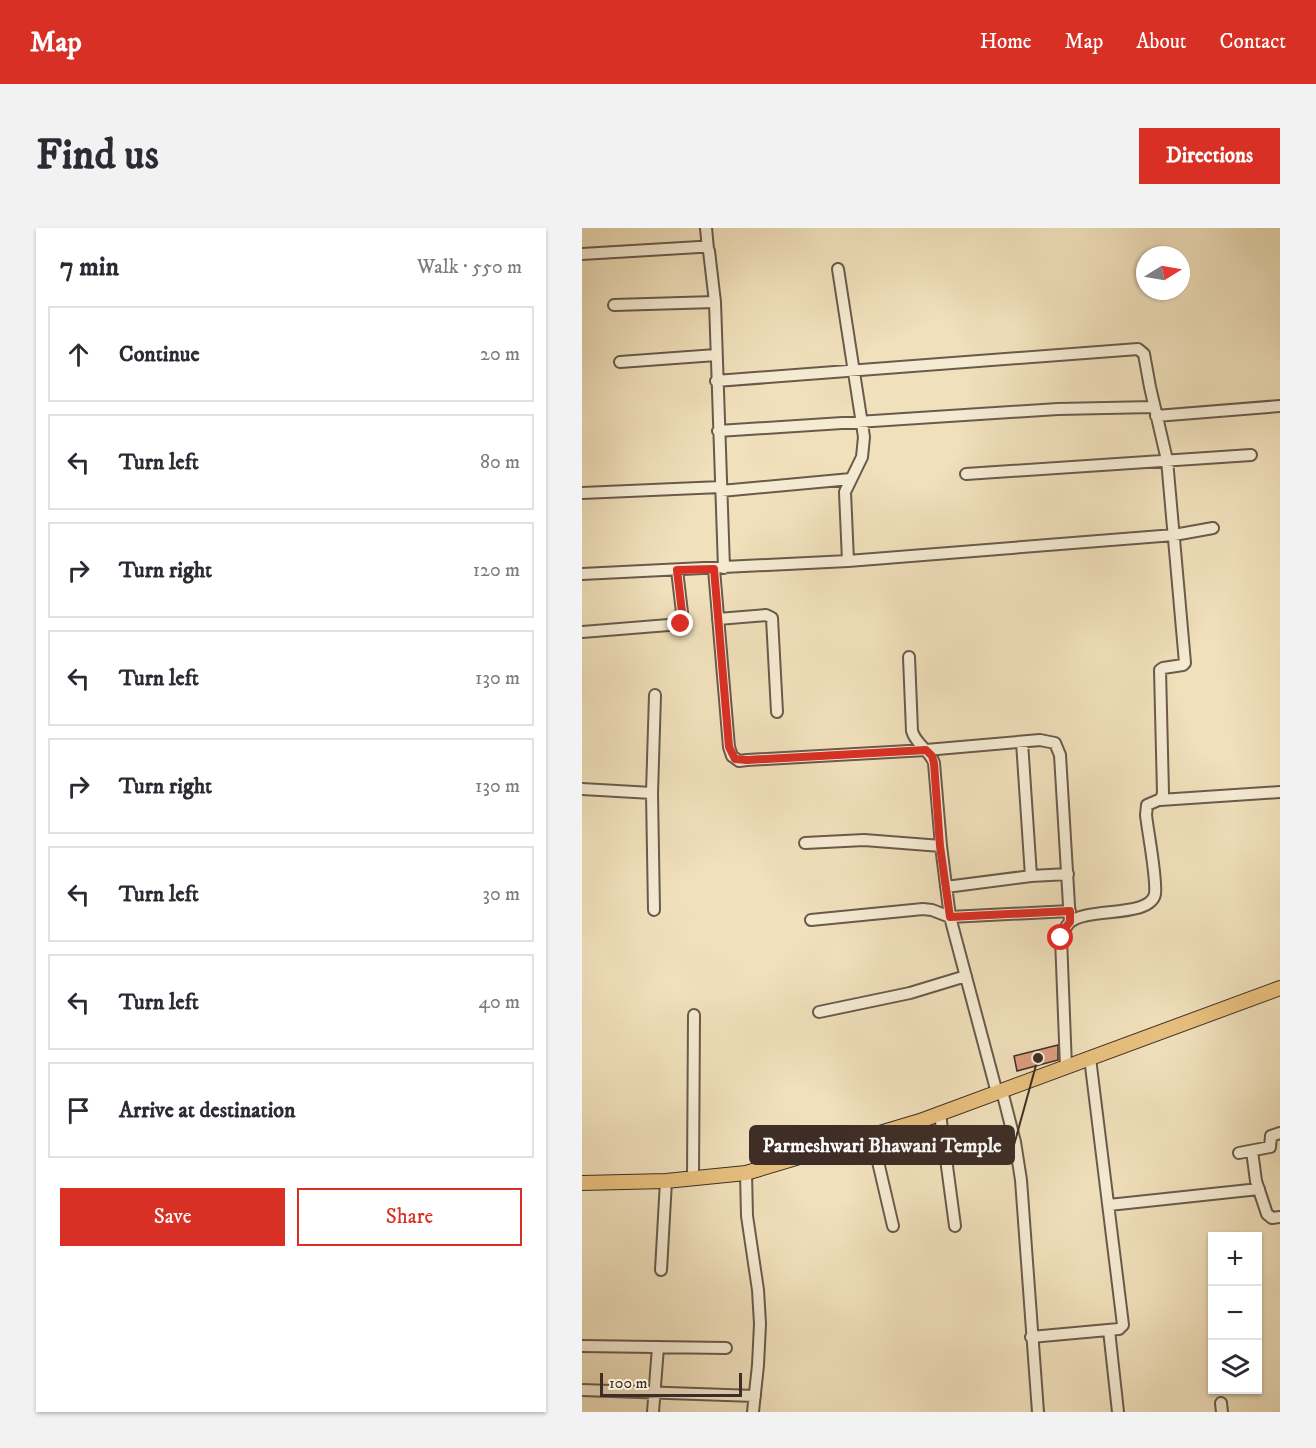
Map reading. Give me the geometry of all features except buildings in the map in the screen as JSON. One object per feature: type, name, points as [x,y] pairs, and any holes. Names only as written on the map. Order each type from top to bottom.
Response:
[{"type":"main road","points":[[582,1183],[666,1181],[746,1173],[940,1114],[1280,988]]},
{"type":"street","points":[[706,228],[715,302],[721,489],[718,619],[729,747],[735,759],[747,760],[926,750],[1049,740],[1054,743],[1058,748],[1070,916],[1064,929],[1060,949],[1066,1067]]},
{"type":"street","points":[[582,254],[699,247],[708,249]]},
{"type":"street","points":[[838,269],[864,437],[862,457],[845,492],[848,561]]},
{"type":"street","points":[[614,305],[715,302]]},
{"type":"street","points":[[716,381],[1138,349],[1143,352],[1167,460],[1185,663],[1184,666],[1160,670],[1163,793],[1160,800]]},
{"type":"street","points":[[620,362],[716,355]]},
{"type":"street","points":[[718,431],[1058,409],[1155,412],[1280,406]]},
{"type":"street","points":[[966,474],[1251,455]]},
{"type":"street","points":[[582,494],[721,489],[851,479]]},
{"type":"street","points":[[582,574],[848,561],[1174,535],[1213,528]]},
{"type":"street","points":[[582,632],[681,624],[683,621],[677,570]]},
{"type":"street","points":[[718,619],[766,615],[772,618],[777,712]]},
{"type":"street","points":[[909,657],[912,731],[914,739],[932,756],[934,763],[940,846],[950,917],[1015,1142],[1038,1412]]},
{"type":"street","points":[[654,909],[652,793],[655,695]]},
{"type":"street","points":[[1022,742],[1031,876]]},
{"type":"street","points":[[582,789],[652,793]]},
{"type":"street","points":[[811,920],[922,909],[950,917],[1084,916],[1137,908],[1150,904],[1155,894],[1146,809],[1150,802],[1280,792]]},
{"type":"street","points":[[805,843],[872,840],[940,846]]},
{"type":"street","points":[[946,887],[1031,876],[1068,874]]},
{"type":"street","points":[[819,1012],[910,993],[966,976]]},
{"type":"street","points":[[693,1179],[694,1015]]},
{"type":"street","points":[[1031,1337],[1121,1328],[1123,1321],[1090,1058]]},
{"type":"street","points":[[940,1114],[955,1226]]},
{"type":"street","points":[[1239,1153],[1270,1147],[1271,1136],[1280,1133]]},
{"type":"street","points":[[872,1136],[893,1226]]},
{"type":"street","points":[[1252,1150],[1259,1189],[1267,1216],[1280,1217]]},
{"type":"street","points":[[746,1173],[747,1216],[758,1290],[760,1324],[753,1412]]},
{"type":"street","points":[[661,1270],[666,1181]]},
{"type":"street","points":[[1108,1205],[1259,1189]]},
{"type":"street","points":[[1109,1330],[1118,1412]]},
{"type":"street","points":[[582,1346],[726,1348]]},
{"type":"street","points":[[653,1412],[658,1347]]},
{"type":"street","points":[[582,1390],[755,1396]]},
{"type":"place","name":"Parmeshwari Bhawani Temple","points":[[1038,1058]]},
{"type":"route","points":[[681,624],[683,621],[677,570],[714,569],[729,747],[735,759],[739,761],[926,750],[932,756],[934,763],[940,846],[950,917],[1070,911],[1070,922],[1061,938]]}]
